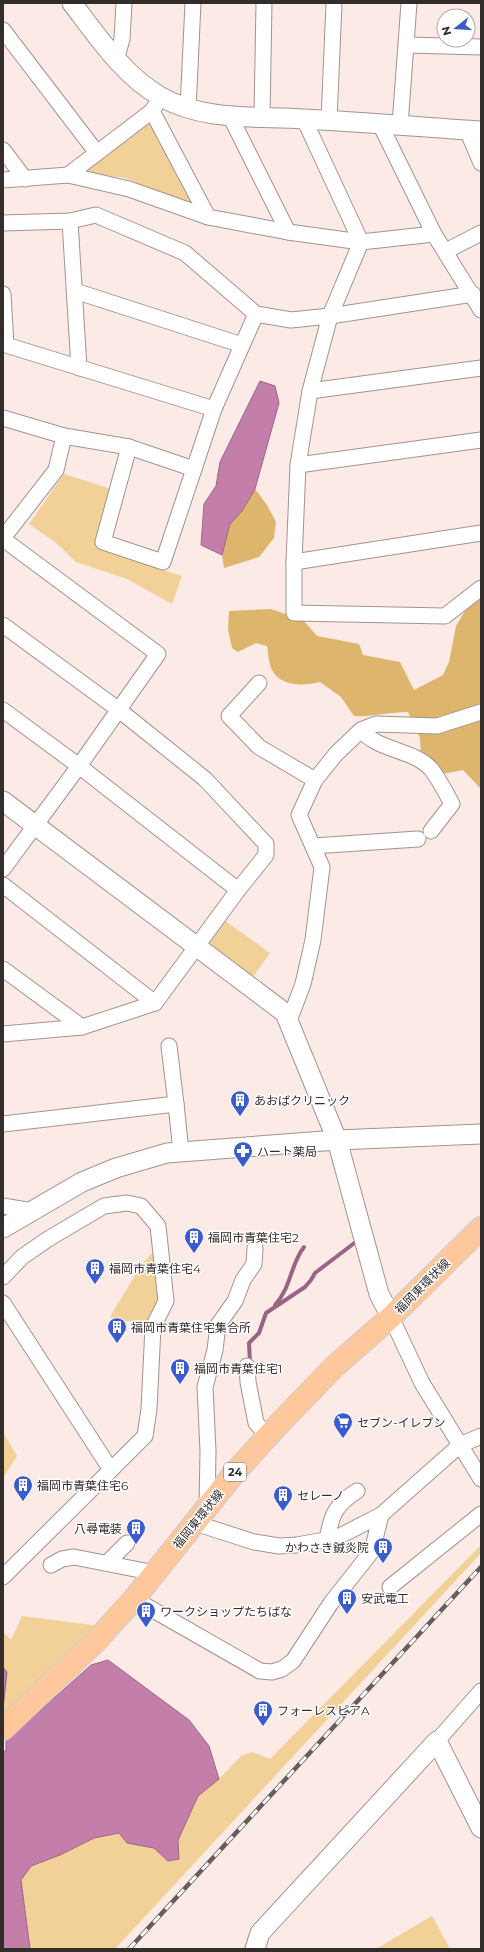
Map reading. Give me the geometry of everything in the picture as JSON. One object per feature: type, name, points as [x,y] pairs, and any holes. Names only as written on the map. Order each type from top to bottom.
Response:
[{"type":"main road","name":"福岡東環状線","points":[[3,1729],[96,1641],[134,1599],[236,1471],[268,1436],[335,1366],[391,1317],[481,1228]]},
{"type":"street","points":[[72,3],[116,60],[156,104],[208,217]]},
{"type":"street","points":[[116,60],[122,39],[124,3]]},
{"type":"street","points":[[188,109],[193,3]]},
{"type":"street","points":[[262,117],[264,3]]},
{"type":"street","points":[[329,121],[334,3]]},
{"type":"street","points":[[400,125],[409,3]]},
{"type":"street","points":[[3,30],[97,153]]},
{"type":"street","points":[[407,45],[481,47]]},
{"type":"street","points":[[68,175],[156,104],[230,116],[304,119],[474,130],[481,163]]},
{"type":"street","points":[[230,116],[288,232]]},
{"type":"street","points":[[304,119],[361,242],[330,316],[310,391],[298,465],[294,562],[294,613],[445,616],[481,588]]},
{"type":"street","points":[[380,124],[434,234],[473,294],[481,310]]},
{"type":"street","points":[[3,150],[25,178]]},
{"type":"street","points":[[3,180],[68,175],[129,189],[208,217],[288,232],[361,242],[434,234]]},
{"type":"street","points":[[3,223],[70,221],[96,216],[185,253],[256,314],[291,320],[330,316],[473,294]]},
{"type":"street","points":[[70,221],[79,368]]},
{"type":"street","points":[[446,251],[481,233]]},
{"type":"street","points":[[75,291],[242,345]]},
{"type":"street","points":[[3,294],[6,345],[214,409]]},
{"type":"street","points":[[129,447],[103,542],[163,562],[214,409],[256,314]]},
{"type":"street","points":[[310,391],[481,368]]},
{"type":"street","points":[[3,418],[64,436],[129,447],[194,469]]},
{"type":"street","points":[[3,869],[79,766],[158,654],[3,539],[56,470],[64,436]]},
{"type":"street","points":[[298,465],[481,440]]},
{"type":"street","points":[[294,562],[481,533]]},
{"type":"street","points":[[3,625],[119,710],[205,779],[266,844],[266,855],[238,890],[198,947],[155,1003],[82,1027],[3,1034]]},
{"type":"street","points":[[259,683],[228,716],[259,747],[315,780]]},
{"type":"street","points":[[3,710],[79,766],[238,890]]},
{"type":"street","points":[[289,1021],[303,984],[317,914],[322,867],[299,815],[315,780],[336,754],[361,730],[376,724],[437,726],[481,712]]},
{"type":"street","points":[[361,730],[368,738],[414,758],[430,768],[452,804],[431,831]]},
{"type":"street","points":[[3,801],[285,1013],[337,1140],[379,1294],[422,1383],[481,1479]]},
{"type":"street","points":[[313,846],[418,839]]},
{"type":"street","points":[[3,885],[155,1003]]},
{"type":"street","points":[[3,969],[82,1027]]},
{"type":"street","points":[[169,1046],[182,1152]]},
{"type":"street","points":[[3,1124],[176,1104]]},
{"type":"street","points":[[3,1228],[82,1182],[116,1168],[167,1153],[337,1140],[474,1133],[481,1134]]},
{"type":"street","points":[[3,1277],[22,1257],[48,1239],[104,1206],[127,1203],[141,1206],[158,1226],[166,1301],[153,1327],[149,1409],[145,1436],[3,1577]]},
{"type":"street","points":[[3,1206],[32,1211]]},
{"type":"street","points":[[255,1248],[254,1264],[243,1280],[235,1301],[218,1325],[214,1350],[204,1387],[208,1451],[201,1515],[254,1542],[279,1546],[336,1538],[381,1515],[460,1445],[481,1436]]},
{"type":"street","points":[[3,1303],[111,1470]]},
{"type":"street","points":[[247,1366],[248,1382],[256,1424],[268,1436]]},
{"type":"street","points":[[327,1540],[330,1522],[338,1507],[344,1500],[358,1491]]},
{"type":"street","points":[[390,1587],[481,1514]]},
{"type":"street","points":[[134,1599],[260,1671],[272,1672],[282,1669],[293,1662],[331,1603],[372,1551],[381,1515]]},
{"type":"street","points":[[107,1563],[127,1543]]},
{"type":"street","points":[[51,1565],[62,1559],[74,1556],[155,1573]]},
{"type":"street","points":[[254,1949],[260,1933],[437,1741],[481,1691]]},
{"type":"street","points":[[437,1741],[481,1828]]},
{"type":"shaded area","points":[[148,122],[153,122],[198,205],[148,188],[126,178],[81,172]]},
{"type":"shaded area","points":[[260,381],[275,386],[279,403],[255,489],[242,511],[230,524],[222,555],[201,545],[204,504],[216,486],[220,462]]},
{"type":"shaded area","points":[[64,474],[111,489],[96,548],[182,576],[172,604],[127,579],[76,562],[55,542],[29,524]]},
{"type":"shaded area","points":[[255,489],[267,505],[276,522],[274,538],[259,557],[224,568],[222,555],[230,524],[242,511]]},
{"type":"shaded area","points":[[481,594],[481,789],[463,770],[442,774],[421,757],[420,738],[408,712],[354,716],[341,697],[320,682],[293,684],[281,680],[276,676],[270,665],[267,646],[256,643],[238,652],[232,648],[228,629],[229,611],[271,609],[303,620],[317,636],[359,644],[363,655],[400,662],[414,690],[443,675],[449,662],[456,626],[469,604]]},
{"type":"shaded area","points":[[224,920],[270,953],[253,977],[208,944]]},
{"type":"shaded area","points":[[155,1250],[161,1300],[154,1321],[111,1321],[111,1315],[142,1264]]},
{"type":"shaded area","points":[[3,1432],[17,1456],[3,1478]]},
{"type":"shaded area","points":[[481,1545],[481,1553],[115,1949],[30,1949],[21,1880],[31,1866],[60,1855],[94,1838],[119,1833],[127,1843],[154,1848],[168,1861],[198,1796],[219,1779],[241,1756],[252,1752],[270,1759]]},
{"type":"shaded area","points":[[22,1616],[99,1626],[11,1712],[3,1711],[7,1672],[3,1667],[3,1632],[11,1640]]},
{"type":"shaded area","points":[[108,1660],[189,1720],[209,1746],[219,1779],[198,1796],[178,1840],[179,1859],[168,1861],[154,1848],[127,1843],[119,1833],[94,1838],[60,1855],[31,1866],[21,1880],[30,1949],[3,1949],[3,1753],[6,1750],[6,1741],[91,1665]]},
{"type":"shaded area","points":[[3,1667],[7,1672],[3,1709]]},
{"type":"shaded area","points":[[432,1916],[450,1949],[376,1949]]},
{"type":"waterway","points":[[250,1363],[249,1343],[259,1333],[266,1313],[305,1287],[315,1273],[357,1241]]},
{"type":"waterway","points":[[275,1305],[281,1298],[299,1254],[304,1247]]},
{"type":"railway","points":[[129,1949],[481,1567]]},
{"type":"place","name":"あおばクリニック","points":[[240,1117]]},
{"type":"place","name":"ハート薬局","points":[[243,1168]]},
{"type":"place","name":"福岡市青葉住宅2","points":[[194,1254]]},
{"type":"place","name":"福岡市青葉住宅4","points":[[95,1285]]},
{"type":"place","name":"福岡市青葉住宅集合所","points":[[117,1344]]},
{"type":"place","name":"福岡市青葉住宅1","points":[[180,1385]]},
{"type":"place","name":"セブン-イレブン","points":[[343,1439]]},
{"type":"place","name":"福岡市青葉住宅6","points":[[23,1502]]},
{"type":"place","name":"セレーノ","points":[[283,1512]]},
{"type":"place","name":"八尋電装","points":[[136,1545]]},
{"type":"place","name":"かわさき鍼炎院","points":[[383,1564]]},
{"type":"place","name":"安武電工","points":[[347,1615]]},
{"type":"place","name":"ワークショップたちばな","points":[[146,1628]]},
{"type":"place","name":"フォーレスピアA","points":[[263,1727]]}]
